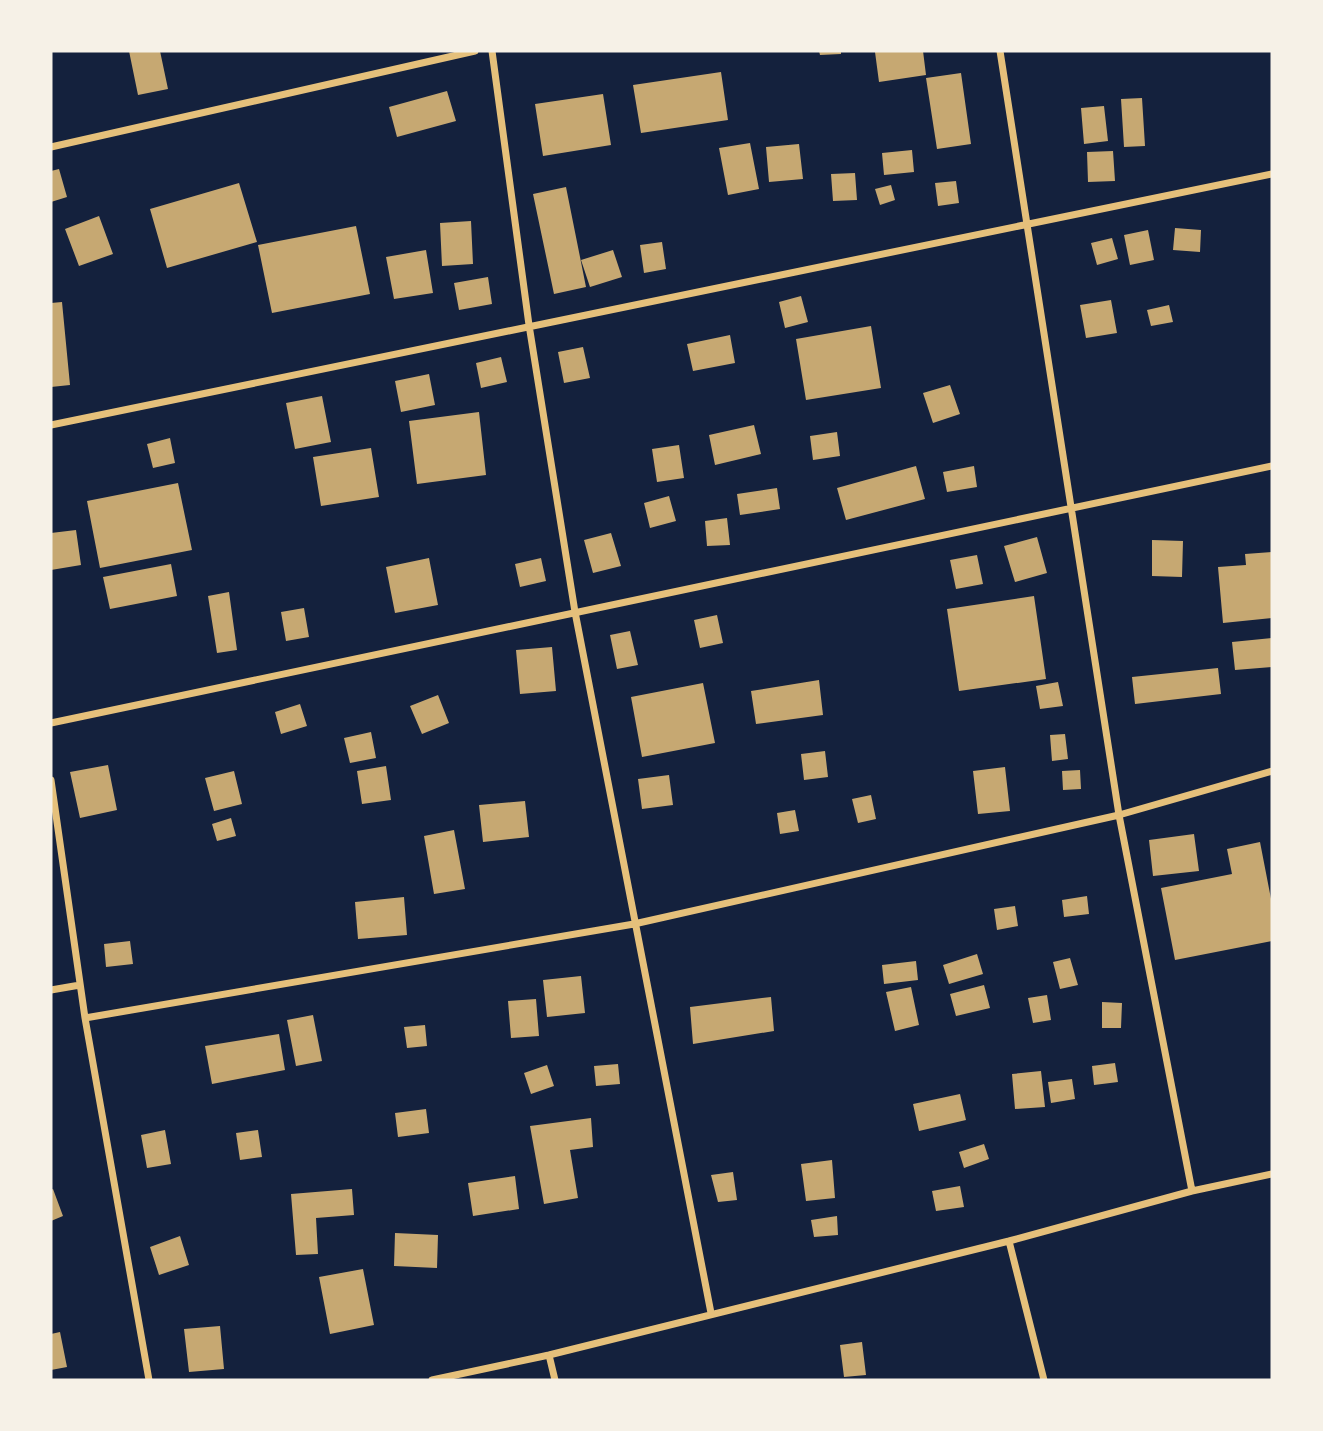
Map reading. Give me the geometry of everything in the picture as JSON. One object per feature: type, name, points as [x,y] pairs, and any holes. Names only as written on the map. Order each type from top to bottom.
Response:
[{"type":"street","points":[[51,146],[475,51]]},
{"type":"street","points":[[492,51],[529,325],[575,612],[711,1313]]},
{"type":"street","points":[[1000,51],[1030,226],[1119,815],[1192,1191]]},
{"type":"street","points":[[51,425],[529,325],[1030,226],[1272,174]]},
{"type":"street","points":[[51,723],[1272,466]]},
{"type":"street","points":[[85,1018],[634,924],[1119,815],[1272,771]]},
{"type":"street","points":[[51,780],[85,1018],[149,1380]]},
{"type":"street","points":[[51,990],[80,985]]},
{"type":"street","points":[[432,1380],[549,1355],[1009,1241],[1192,1191],[1272,1174]]},
{"type":"street","points":[[1009,1241],[1044,1380]]},
{"type":"street","points":[[549,1355],[555,1380]]},
{"type":"building","points":[[129,51],[160,51],[168,89],[138,95]]},
{"type":"building","points":[[819,51],[841,51],[841,54],[820,55]]},
{"type":"building","points":[[923,51],[926,75],[879,82],[875,52]]},
{"type":"building","points":[[721,72],[728,120],[641,133],[633,85]]},
{"type":"building","points":[[961,73],[971,144],[937,149],[926,78]]},
{"type":"building","points":[[447,91],[456,121],[397,137],[389,107]]},
{"type":"building","points":[[603,94],[611,145],[543,156],[535,104]]},
{"type":"building","points":[[1142,98],[1145,146],[1124,147],[1121,99]]},
{"type":"building","points":[[1104,106],[1108,141],[1084,144],[1081,108]]},
{"type":"building","points":[[750,143],[759,189],[728,195],[719,148]]},
{"type":"building","points":[[799,144],[803,179],[769,182],[766,147]]},
{"type":"building","points":[[912,150],[914,172],[884,175],[882,153]]},
{"type":"building","points":[[1113,151],[1115,181],[1088,182],[1087,152]]},
{"type":"building","points":[[59,169],[67,197],[51,202],[51,171]]},
{"type":"building","points":[[855,173],[857,200],[833,201],[831,174]]},
{"type":"building","points":[[956,181],[959,203],[938,206],[935,183]]},
{"type":"building","points":[[239,183],[257,242],[167,268],[150,209]]},
{"type":"building","points":[[891,185],[895,200],[880,205],[875,189]]},
{"type":"building","points":[[566,187],[586,287],[554,294],[533,194]]},
{"type":"building","points":[[99,216],[113,254],[79,266],[65,229]]},
{"type":"building","points":[[471,221],[473,264],[442,266],[440,223]]},
{"type":"building","points":[[356,226],[370,294],[272,313],[258,245]]},
{"type":"building","points":[[1175,228],[1201,230],[1200,252],[1173,250]]},
{"type":"building","points":[[1148,230],[1154,260],[1130,265],[1124,235]]},
{"type":"building","points":[[1112,238],[1118,259],[1097,265],[1091,243]]},
{"type":"building","points":[[662,242],[666,269],[644,273],[640,245]]},
{"type":"building","points":[[426,250],[433,293],[394,299],[386,257]]},
{"type":"building","points":[[613,250],[622,277],[590,287],[581,260]]},
{"type":"building","points":[[488,277],[492,304],[459,310],[454,283]]},
{"type":"building","points":[[801,296],[808,322],[785,328],[779,302]]},
{"type":"building","points":[[1111,300],[1117,333],[1086,338],[1080,305]]},
{"type":"building","points":[[62,302],[70,385],[51,387],[51,303]]},
{"type":"building","points":[[1169,305],[1173,322],[1151,326],[1147,310]]},
{"type":"building","points":[[871,326],[881,388],[806,400],[796,339]]},
{"type":"building","points":[[730,335],[735,363],[693,371],[687,344]]},
{"type":"building","points":[[583,347],[590,378],[564,383],[558,352]]},
{"type":"building","points":[[501,357],[507,382],[481,388],[476,363]]},
{"type":"building","points":[[429,374],[435,405],[401,412],[395,381]]},
{"type":"building","points":[[950,385],[960,414],[933,423],[923,393]]},
{"type":"building","points":[[322,396],[331,442],[295,449],[286,403]]},
{"type":"building","points":[[479,412],[486,475],[417,484],[409,421]]},
{"type":"building","points":[[754,425],[761,454],[715,465],[709,435]]},
{"type":"building","points":[[837,432],[840,456],[813,460],[810,436]]},
{"type":"building","points":[[170,438],[175,463],[153,468],[147,444]]},
{"type":"building","points":[[679,445],[684,478],[657,482],[652,449]]},
{"type":"building","points":[[371,448],[379,497],[321,506],[313,457]]},
{"type":"building","points":[[916,466],[925,499],[846,520],[837,488]]},
{"type":"building","points":[[974,466],[977,487],[947,492],[943,472]]},
{"type":"building","points":[[178,483],[192,550],[100,568],[87,501]]},
{"type":"building","points":[[777,488],[780,509],[740,515],[737,494]]},
{"type":"building","points":[[669,496],[676,521],[650,528],[644,503]]},
{"type":"building","points":[[727,518],[730,545],[707,546],[705,521]]},
{"type":"building","points":[[76,530],[81,565],[51,570],[51,533]]},
{"type":"building","points":[[611,533],[621,566],[593,573],[584,540]]},
{"type":"building","points":[[1037,537],[1047,573],[1015,582],[1004,546]]},
{"type":"building","points":[[1152,540],[1183,541],[1182,577],[1152,576]]},
{"type":"building","points":[[1272,552],[1272,618],[1223,623],[1218,567],[1246,565],[1245,554]]},
{"type":"building","points":[[977,555],[983,584],[956,589],[950,560]]},
{"type":"building","points":[[429,558],[438,605],[395,613],[386,567]]},
{"type":"building","points":[[541,558],[546,581],[520,587],[515,564]]},
{"type":"building","points":[[171,564],[177,596],[110,609],[103,577]]},
{"type":"building","points":[[229,592],[237,650],[217,653],[208,596]]},
{"type":"building","points":[[1034,596],[1046,679],[959,691],[947,609]]},
{"type":"building","points":[[304,608],[309,637],[286,641],[281,612]]},
{"type":"building","points":[[717,615],[723,643],[700,648],[694,620]]},
{"type":"building","points":[[630,631],[638,665],[617,669],[610,635]]},
{"type":"building","points":[[1272,638],[1272,667],[1235,670],[1232,642]]},
{"type":"building","points":[[552,647],[556,691],[520,694],[516,650]]},
{"type":"building","points":[[1218,668],[1221,694],[1135,704],[1132,677]]},
{"type":"building","points":[[819,680],[823,715],[756,724],[751,691]]},
{"type":"building","points":[[1058,682],[1063,706],[1040,709],[1036,686]]},
{"type":"building","points":[[703,683],[715,743],[642,757],[631,697]]},
{"type":"building","points":[[438,695],[449,723],[422,734],[410,706]]},
{"type":"building","points":[[300,704],[307,726],[281,734],[275,712]]},
{"type":"building","points":[[371,732],[376,758],[350,763],[344,738]]},
{"type":"building","points":[[1065,734],[1068,759],[1052,761],[1050,735]]},
{"type":"building","points":[[825,751],[828,777],[804,780],[801,754]]},
{"type":"building","points":[[108,765],[117,810],[80,818],[70,772]]},
{"type":"building","points":[[386,766],[391,800],[362,804],[357,771]]},
{"type":"building","points":[[1005,767],[1010,811],[978,814],[973,771]]},
{"type":"building","points":[[1080,770],[1081,789],[1063,790],[1062,771]]},
{"type":"building","points":[[234,771],[242,804],[214,811],[205,778]]},
{"type":"building","points":[[669,775],[673,805],[642,809],[638,779]]},
{"type":"building","points":[[871,795],[876,819],[858,823],[852,799]]},
{"type":"building","points":[[525,801],[529,837],[483,842],[479,805]]},
{"type":"building","points":[[795,810],[799,831],[780,834],[777,813]]},
{"type":"building","points":[[231,818],[236,836],[217,841],[212,824]]},
{"type":"building","points":[[454,830],[465,889],[434,894],[424,836]]},
{"type":"building","points":[[1194,834],[1199,871],[1153,876],[1149,840]]},
{"type":"building","points":[[1260,842],[1272,904],[1272,941],[1175,960],[1161,888],[1232,874],[1227,849]]},
{"type":"building","points":[[1087,896],[1089,914],[1064,917],[1062,900]]},
{"type":"building","points":[[404,897],[407,935],[358,939],[355,902]]},
{"type":"building","points":[[1015,906],[1018,926],[997,930],[994,909]]},
{"type":"building","points":[[130,941],[133,964],[106,967],[104,944]]},
{"type":"building","points":[[977,954],[983,974],[949,984],[943,965]]},
{"type":"building","points":[[1070,958],[1078,985],[1060,989],[1053,962]]},
{"type":"building","points":[[916,961],[918,980],[884,984],[882,965]]},
{"type":"building","points":[[581,976],[585,1013],[547,1017],[543,980]]},
{"type":"building","points":[[984,985],[990,1008],[956,1016],[950,994]]},
{"type":"building","points":[[911,987],[919,1025],[895,1031],[886,992]]},
{"type":"building","points":[[1047,995],[1051,1020],[1033,1023],[1028,998]]},
{"type":"building","points":[[771,997],[774,1031],[693,1044],[690,1007]]},
{"type":"building","points":[[536,999],[539,1036],[511,1038],[508,1001]]},
{"type":"building","points":[[1102,1002],[1122,1003],[1121,1028],[1102,1028]]},
{"type":"building","points":[[313,1015],[322,1061],[296,1066],[287,1020]]},
{"type":"building","points":[[425,1025],[427,1046],[407,1048],[404,1027]]},
{"type":"building","points":[[279,1034],[285,1070],[212,1084],[205,1046]]},
{"type":"building","points":[[1115,1063],[1118,1082],[1094,1085],[1092,1066]]},
{"type":"building","points":[[618,1064],[620,1084],[596,1086],[594,1066]]},
{"type":"building","points":[[547,1065],[554,1086],[531,1094],[524,1073]]},
{"type":"building","points":[[1041,1071],[1045,1107],[1015,1109],[1012,1074]]},
{"type":"building","points":[[1072,1079],[1075,1099],[1051,1103],[1048,1082]]},
{"type":"building","points":[[960,1094],[966,1120],[919,1131],[913,1104]]},
{"type":"building","points":[[426,1109],[429,1133],[398,1137],[395,1113]]},
{"type":"building","points":[[591,1118],[593,1147],[570,1150],[578,1198],[544,1204],[530,1126]]},
{"type":"building","points":[[165,1130],[171,1164],[147,1168],[141,1135]]},
{"type":"building","points":[[258,1130],[262,1157],[240,1160],[236,1133]]},
{"type":"building","points":[[984,1144],[989,1159],[964,1168],[959,1152]]},
{"type":"building","points":[[832,1160],[835,1198],[806,1201],[801,1164]]},
{"type":"building","points":[[733,1172],[737,1200],[718,1202],[711,1175]]},
{"type":"building","points":[[515,1176],[519,1209],[473,1216],[468,1183]]},
{"type":"building","points":[[960,1186],[964,1207],[936,1211],[932,1191]]},
{"type":"building","points":[[53,1189],[63,1216],[51,1221],[51,1190]]},
{"type":"building","points":[[352,1189],[354,1215],[316,1218],[318,1254],[296,1255],[291,1194]]},
{"type":"building","points":[[837,1216],[838,1235],[814,1237],[811,1220]]},
{"type":"building","points":[[395,1233],[438,1235],[437,1268],[394,1266]]},
{"type":"building","points":[[180,1236],[189,1265],[159,1275],[150,1247]]},
{"type":"building","points":[[363,1269],[374,1325],[330,1334],[319,1277]]},
{"type":"building","points":[[220,1326],[224,1369],[189,1372],[184,1329]]},
{"type":"building","points":[[60,1332],[67,1367],[51,1370],[51,1334]]},
{"type":"building","points":[[862,1342],[866,1375],[844,1377],[840,1345]]}]
